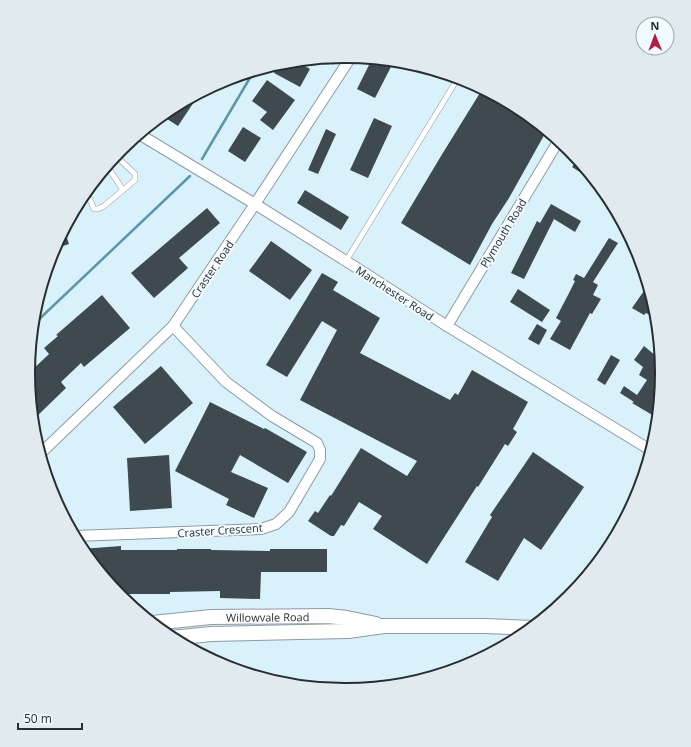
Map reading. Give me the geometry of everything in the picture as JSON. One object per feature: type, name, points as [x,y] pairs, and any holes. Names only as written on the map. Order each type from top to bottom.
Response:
[{"type":"main road","name":"Willowvale Road","points":[[159,622],[211,617],[328,616],[347,618],[384,626]]},
{"type":"main road","name":"Willowvale Road","points":[[181,637],[212,634],[348,632],[384,626],[524,628]]},
{"type":"street","name":"Craster Road","points":[[45,449],[173,326],[255,204],[346,63]]},
{"type":"street","name":"Manchester Road","points":[[144,137],[255,204],[446,326],[647,448]]},
{"type":"street","name":"Plymouth Road","points":[[446,326],[556,145]]},
{"type":"street","name":"Craster Crescent","points":[[81,536],[262,529],[276,524],[289,512],[320,459],[320,450],[317,444],[272,416],[226,382],[173,326]]},
{"type":"lane","points":[[346,261],[455,83]]},
{"type":"lane","points":[[89,198],[94,209],[98,209],[104,206],[135,180],[136,176],[120,160]]},
{"type":"lane","points":[[110,171],[123,190]]},
{"type":"shaded area","points":[[346,63],[386,66],[406,69],[445,79],[483,95],[501,105],[535,127],[550,140],[592,184],[604,201],[624,236],[640,274],[650,313],[656,374],[653,414],[650,434],[640,473],[624,511],[614,529],[592,563],[579,578],[535,620],[518,632],[483,652],[445,668],[406,678],[366,683],[346,684],[305,681],[285,678],[246,668],[208,652],[190,642],[156,620],[141,607],[99,563],[87,546],[67,511],[51,473],[41,434],[36,394],[35,374],[38,333],[41,313],[51,274],[67,236],[77,218],[99,184],[112,169],[156,127],[173,115],[208,95],[246,79],[285,69],[325,64]]},
{"type":"building","points":[[369,64],[391,67],[375,98],[357,89]]},
{"type":"building","points":[[305,66],[310,69],[300,87],[274,73],[285,69]]},
{"type":"building","points":[[267,80],[295,100],[273,130],[260,120],[267,112],[252,101]]},
{"type":"building","points":[[480,94],[518,115],[544,135],[509,198],[492,224],[470,265],[401,223]]},
{"type":"building","points":[[193,103],[178,126],[167,119]]},
{"type":"building","points":[[374,118],[392,126],[368,178],[350,170]]},
{"type":"building","points":[[243,127],[261,138],[245,162],[228,151]]},
{"type":"building","points":[[326,129],[336,134],[318,174],[308,170]]},
{"type":"building","points":[[574,164],[581,171],[580,172],[572,167]]},
{"type":"building","points":[[305,190],[349,217],[341,230],[297,203]]},
{"type":"building","points":[[551,204],[581,221],[575,232],[554,219],[524,279],[511,273],[537,221],[540,223]]},
{"type":"building","points":[[207,208],[220,223],[179,258],[188,268],[154,298],[131,273]]},
{"type":"building","points":[[67,237],[69,244],[63,246]]},
{"type":"building","points":[[609,238],[618,243],[593,282],[598,285],[593,295],[601,299],[592,314],[590,313],[570,350],[550,339],[561,321],[556,318],[575,281],[573,280],[576,274],[584,278]]},
{"type":"building","points":[[271,241],[312,270],[290,300],[249,271]]},
{"type":"building","points":[[322,273],[338,282],[333,290],[380,318],[360,353],[450,400],[455,393],[458,395],[472,370],[528,402],[513,429],[517,432],[508,446],[505,444],[427,564],[373,529],[382,516],[359,502],[344,526],[341,525],[334,536],[331,536],[308,521],[315,511],[318,513],[330,495],[331,496],[361,448],[407,476],[417,461],[300,400],[337,330],[322,321],[287,377],[266,365]]},
{"type":"building","points":[[518,289],[550,310],[542,322],[510,302]]},
{"type":"building","points":[[644,290],[650,315],[646,313],[644,315],[632,308]]},
{"type":"building","points":[[102,295],[130,328],[84,367],[81,363],[61,382],[66,388],[38,415],[35,367],[49,354],[44,348],[58,336],[56,335]]},
{"type":"building","points":[[537,324],[547,330],[539,345],[528,339]]},
{"type":"building","points":[[644,346],[655,355],[656,374],[653,415],[632,403],[634,402],[620,393],[624,386],[637,395],[647,380],[639,375],[643,367],[634,360]]},
{"type":"building","points":[[611,355],[620,360],[605,385],[597,380]]},
{"type":"building","points":[[161,366],[193,403],[145,444],[113,407]]},
{"type":"building","points":[[210,402],[264,429],[265,428],[307,452],[288,483],[240,455],[231,472],[268,488],[254,518],[226,505],[229,499],[175,471]]},
{"type":"building","points":[[533,452],[584,487],[541,550],[524,538],[498,581],[465,562],[492,517],[490,515]]},
{"type":"building","points":[[169,455],[172,508],[130,511],[127,458]]},
{"type":"building","points":[[121,546],[121,550],[211,549],[270,551],[270,549],[327,549],[327,572],[261,572],[260,599],[220,598],[220,591],[170,592],[170,594],[127,594],[99,563],[89,548]]},
{"type":"waterway","points":[[202,159],[250,78]]},
{"type":"waterway","points":[[40,318],[190,176]]}]
